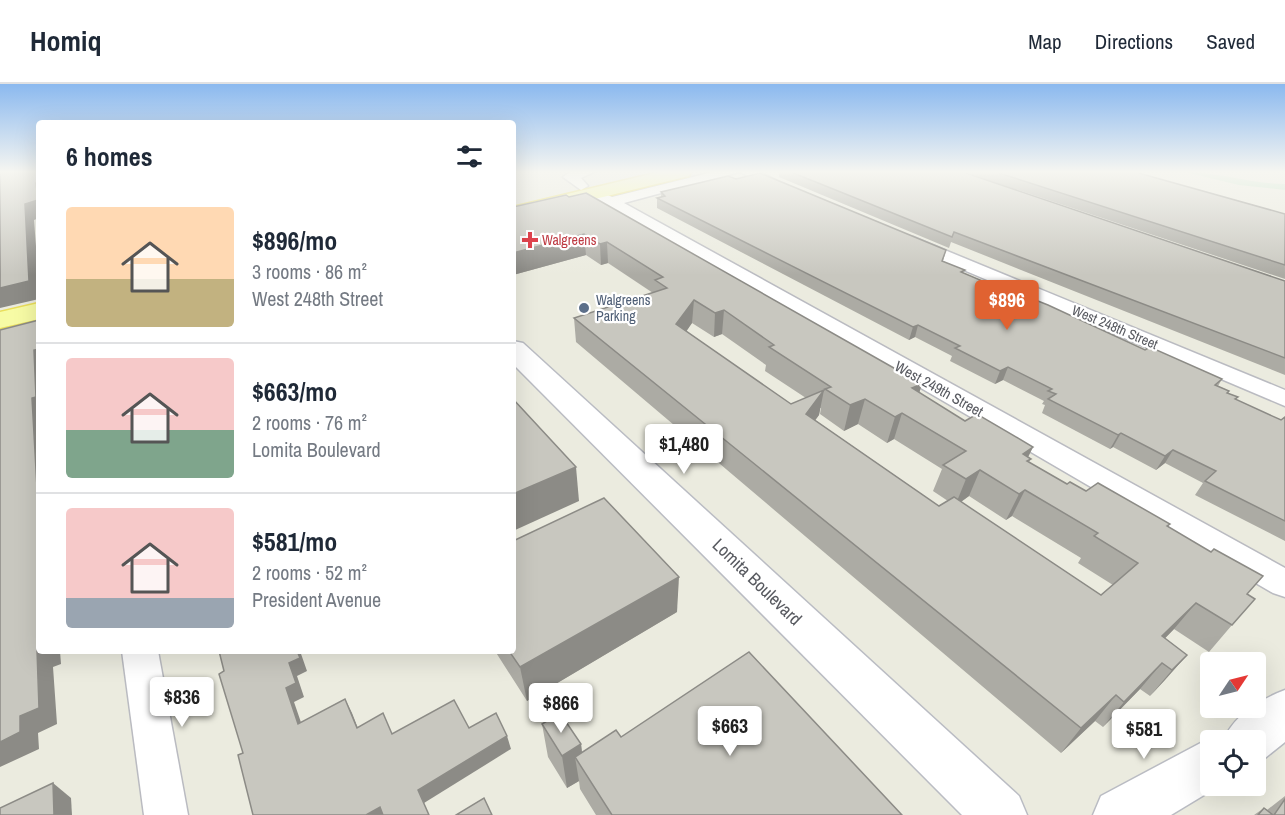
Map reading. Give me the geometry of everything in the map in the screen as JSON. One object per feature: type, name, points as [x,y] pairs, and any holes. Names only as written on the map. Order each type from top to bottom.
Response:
[{"type":"main road","points":[[516,212],[535,206]]},
{"type":"main road","points":[[0,320],[36,312]]},
{"type":"main road","points":[[0,336],[36,327]]},
{"type":"main road","name":"Lomita Boulevard","points":[[516,352],[1000,815]]},
{"type":"main road","points":[[1262,730],[1285,712]]},
{"type":"main road","points":[[1120,815],[1200,768]]},
{"type":"street","name":"West 249th Street","points":[[625,206],[1285,584]]},
{"type":"street","name":"West 248th Street","points":[[892,234],[1285,399]]},
{"type":"street","points":[[140,654],[166,815]]},
{"type":"building","points":[[0,206],[25,206],[29,281],[0,288]]},
{"type":"building","points":[[516,206],[609,206],[922,384],[912,388],[965,421],[977,414],[1033,447],[1023,454],[1031,459],[1027,461],[1067,484],[1070,482],[1086,491],[1098,483],[1170,524],[1167,526],[1211,552],[1214,549],[1263,576],[1247,594],[1255,599],[1232,625],[1196,603],[1162,636],[1187,655],[1172,670],[1162,663],[1124,702],[1116,695],[1081,728],[574,318],[667,288],[655,280],[663,277],[607,242],[600,244],[584,234],[516,252]],"holes":[[[694,300],[715,313],[724,310],[774,345],[769,347],[831,387],[825,389],[850,405],[865,399],[895,417],[902,413],[966,451],[943,465],[966,479],[980,470],[1019,494],[1025,490],[1098,533],[1094,536],[1138,563],[1101,595],[954,497],[939,506],[806,414],[824,390],[791,404],[676,324]]]},
{"type":"building","points":[[673,206],[840,206],[946,250],[942,261],[965,270],[961,272],[1015,295],[1018,293],[1048,305],[1145,350],[1150,347],[1222,379],[1215,385],[1238,397],[1235,399],[1281,420],[1285,417],[1285,521],[1205,481],[1216,471],[1173,450],[1165,456],[1121,433],[1118,435],[1048,399],[1056,394],[1048,391],[1052,389],[1008,367],[1000,371],[955,348],[960,346],[918,325],[913,327]]},
{"type":"building","points":[[875,206],[1064,206],[1285,281],[1285,358],[954,232],[952,237]]},
{"type":"building","points":[[1102,206],[1257,206],[1285,214],[1285,265]]},
{"type":"building","points":[[36,321],[36,350],[34,350],[36,397],[32,398],[36,469],[36,654],[39,708],[20,716],[20,732],[0,742],[0,330]]},
{"type":"building","points":[[516,402],[576,467],[516,493]]},
{"type":"building","points":[[604,498],[679,577],[520,667],[511,654],[516,654],[516,540]]},
{"type":"building","points":[[749,652],[902,815],[612,815],[575,757],[616,730],[621,737]]},
{"type":"building","points":[[220,654],[298,654],[300,658],[289,663],[296,683],[286,688],[298,724],[345,699],[357,728],[383,713],[392,734],[454,700],[469,728],[496,713],[507,736],[418,790],[429,815],[383,815],[380,807],[366,815],[253,815],[238,755],[243,753],[219,674],[224,671]]},
{"type":"building","points":[[560,713],[581,744],[562,756],[542,724]]},
{"type":"building","points":[[53,783],[54,815],[0,815],[0,808]]},
{"type":"building","points":[[484,798],[492,815],[456,815]]},
{"type":"building","points":[[1285,799],[1285,815],[1274,815]]},
{"type":"building","points":[[1264,808],[1273,815],[1258,815]]},
{"type":"place","name":"Walgreens","points":[[530,240]]},
{"type":"place","name":"Walgreens Parking","points":[[584,308]]}]
